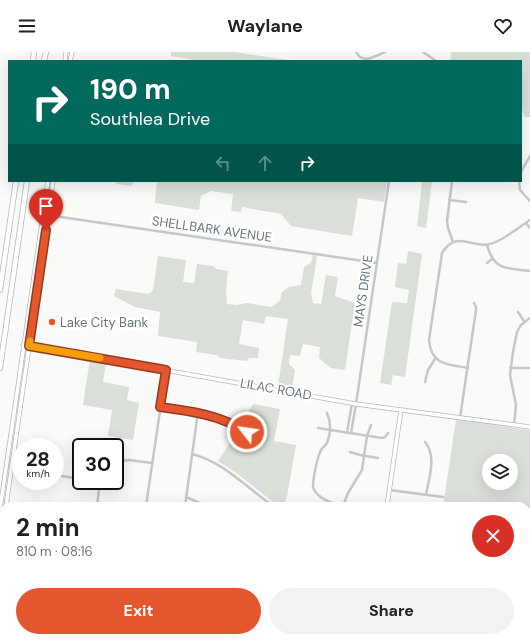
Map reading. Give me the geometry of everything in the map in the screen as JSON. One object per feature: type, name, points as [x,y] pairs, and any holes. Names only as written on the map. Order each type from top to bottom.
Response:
[{"type":"highway","points":[[0,290],[16,182]]},
{"type":"highway","points":[[0,368],[27,182]]},
{"type":"main road","points":[[1,502],[48,182]]},
{"type":"main road","points":[[16,438],[53,182]]},
{"type":"main road","name":"LILAC ROAD","points":[[24,345],[356,404],[530,427]]},
{"type":"main road","points":[[388,502],[401,410]]},
{"type":"main road","points":[[7,502],[12,469]]},
{"type":"street","points":[[356,52],[360,57],[365,59],[370,59],[385,52]]},
{"type":"street","points":[[423,52],[435,60]]},
{"type":"street","points":[[522,170],[530,156]]},
{"type":"street","name":"MAYS DRIVE","points":[[349,433],[356,404],[389,182]]},
{"type":"street","points":[[452,182],[447,224],[454,242]]},
{"type":"street","points":[[519,182],[520,190],[530,201]]},
{"type":"street","points":[[450,200],[466,202]]},
{"type":"street","name":"SHELLBARK AVENUE","points":[[43,215],[377,263]]},
{"type":"street","points":[[468,368],[445,364],[431,353],[429,340],[440,259],[444,250],[454,242],[463,241],[487,245],[496,242],[530,220]]},
{"type":"street","points":[[526,223],[530,228]]},
{"type":"street","points":[[487,245],[492,259],[502,266],[530,271]]},
{"type":"street","points":[[487,263],[492,259]]},
{"type":"street","points":[[460,418],[476,310],[474,303]]},
{"type":"street","points":[[518,312],[524,321]]},
{"type":"street","points":[[514,425],[516,405],[510,378],[510,368],[516,334],[524,321],[530,318]]},
{"type":"street","points":[[425,382],[428,370],[436,358]]},
{"type":"street","points":[[510,368],[530,368]]},
{"type":"street","points":[[147,502],[166,370]]},
{"type":"street","points":[[349,433],[352,403]]},
{"type":"street","points":[[160,407],[198,412],[221,419],[247,432]]},
{"type":"street","points":[[185,502],[198,412]]},
{"type":"street","points":[[327,412],[330,420],[327,443],[321,450],[318,458],[313,487],[317,494],[322,498],[332,502]]},
{"type":"street","points":[[344,502],[348,492],[362,470],[367,436],[371,425]]},
{"type":"street","points":[[318,428],[382,438],[388,433]]},
{"type":"street","points":[[425,442],[430,449],[432,456],[426,495]]},
{"type":"street","points":[[350,452],[378,458]]},
{"type":"street","points":[[192,454],[227,470],[268,502]]},
{"type":"street","points":[[124,461],[152,463]]},
{"type":"street","points":[[6,468],[12,469]]},
{"type":"street","points":[[97,502],[99,490]]},
{"type":"street","points":[[389,490],[443,497]]},
{"type":"street","points":[[186,497],[198,502]]},
{"type":"shaded area","points":[[171,52],[234,52],[288,60],[195,60],[171,56]]},
{"type":"shaded area","points":[[451,52],[530,52],[530,117],[525,117],[522,110],[522,60],[450,60]]},
{"type":"shaded area","points":[[117,182],[133,182],[132,186],[116,184]]},
{"type":"shaded area","points":[[157,182],[387,182],[384,202],[358,198],[352,236],[291,226],[281,214],[242,207],[241,212],[231,211],[233,194],[211,191],[201,196],[199,210],[155,203]]},
{"type":"shaded area","points":[[420,182],[432,182],[426,228],[417,226],[422,183]]},
{"type":"shaded area","points":[[408,251],[422,254],[405,377],[393,375],[391,385],[380,383],[392,302],[407,303],[409,290],[395,287],[398,263],[406,264]]},
{"type":"shaded area","points":[[313,255],[317,256],[311,293],[313,303],[321,304],[326,275],[338,277],[335,296],[355,303],[345,370],[331,368],[319,358],[320,347],[303,344],[300,356],[290,355],[289,364],[295,370],[292,389],[278,386],[288,319],[266,316],[264,324],[243,320],[239,344],[259,348],[258,358],[249,358],[247,361],[220,358],[217,355],[196,352],[197,342],[158,336],[160,312],[135,307],[114,296],[116,289],[149,294],[153,290],[158,256],[186,260],[183,282],[194,283],[197,264],[214,266],[216,269],[228,271],[226,288],[227,304],[236,305],[247,303],[271,307],[280,301],[282,292],[289,287],[301,285],[304,267],[311,263]]},
{"type":"shaded area","points":[[90,359],[106,363],[103,382],[129,387],[127,400],[139,403],[133,440],[108,436],[112,410],[83,405]]},
{"type":"shaded area","points":[[253,404],[280,409],[274,441],[296,445],[285,502],[273,502],[235,472],[218,461],[236,430],[239,431]]},
{"type":"shaded area","points":[[456,420],[530,430],[530,502],[444,502]]},
{"type":"slow traffic","points":[[30,341],[29,346],[100,358]]},
{"type":"place","name":"Lake City Bank","points":[[52,322]]},
{"type":"route","points":[[46,230],[29,346],[166,370],[160,407],[193,411],[210,415],[247,432]]}]
